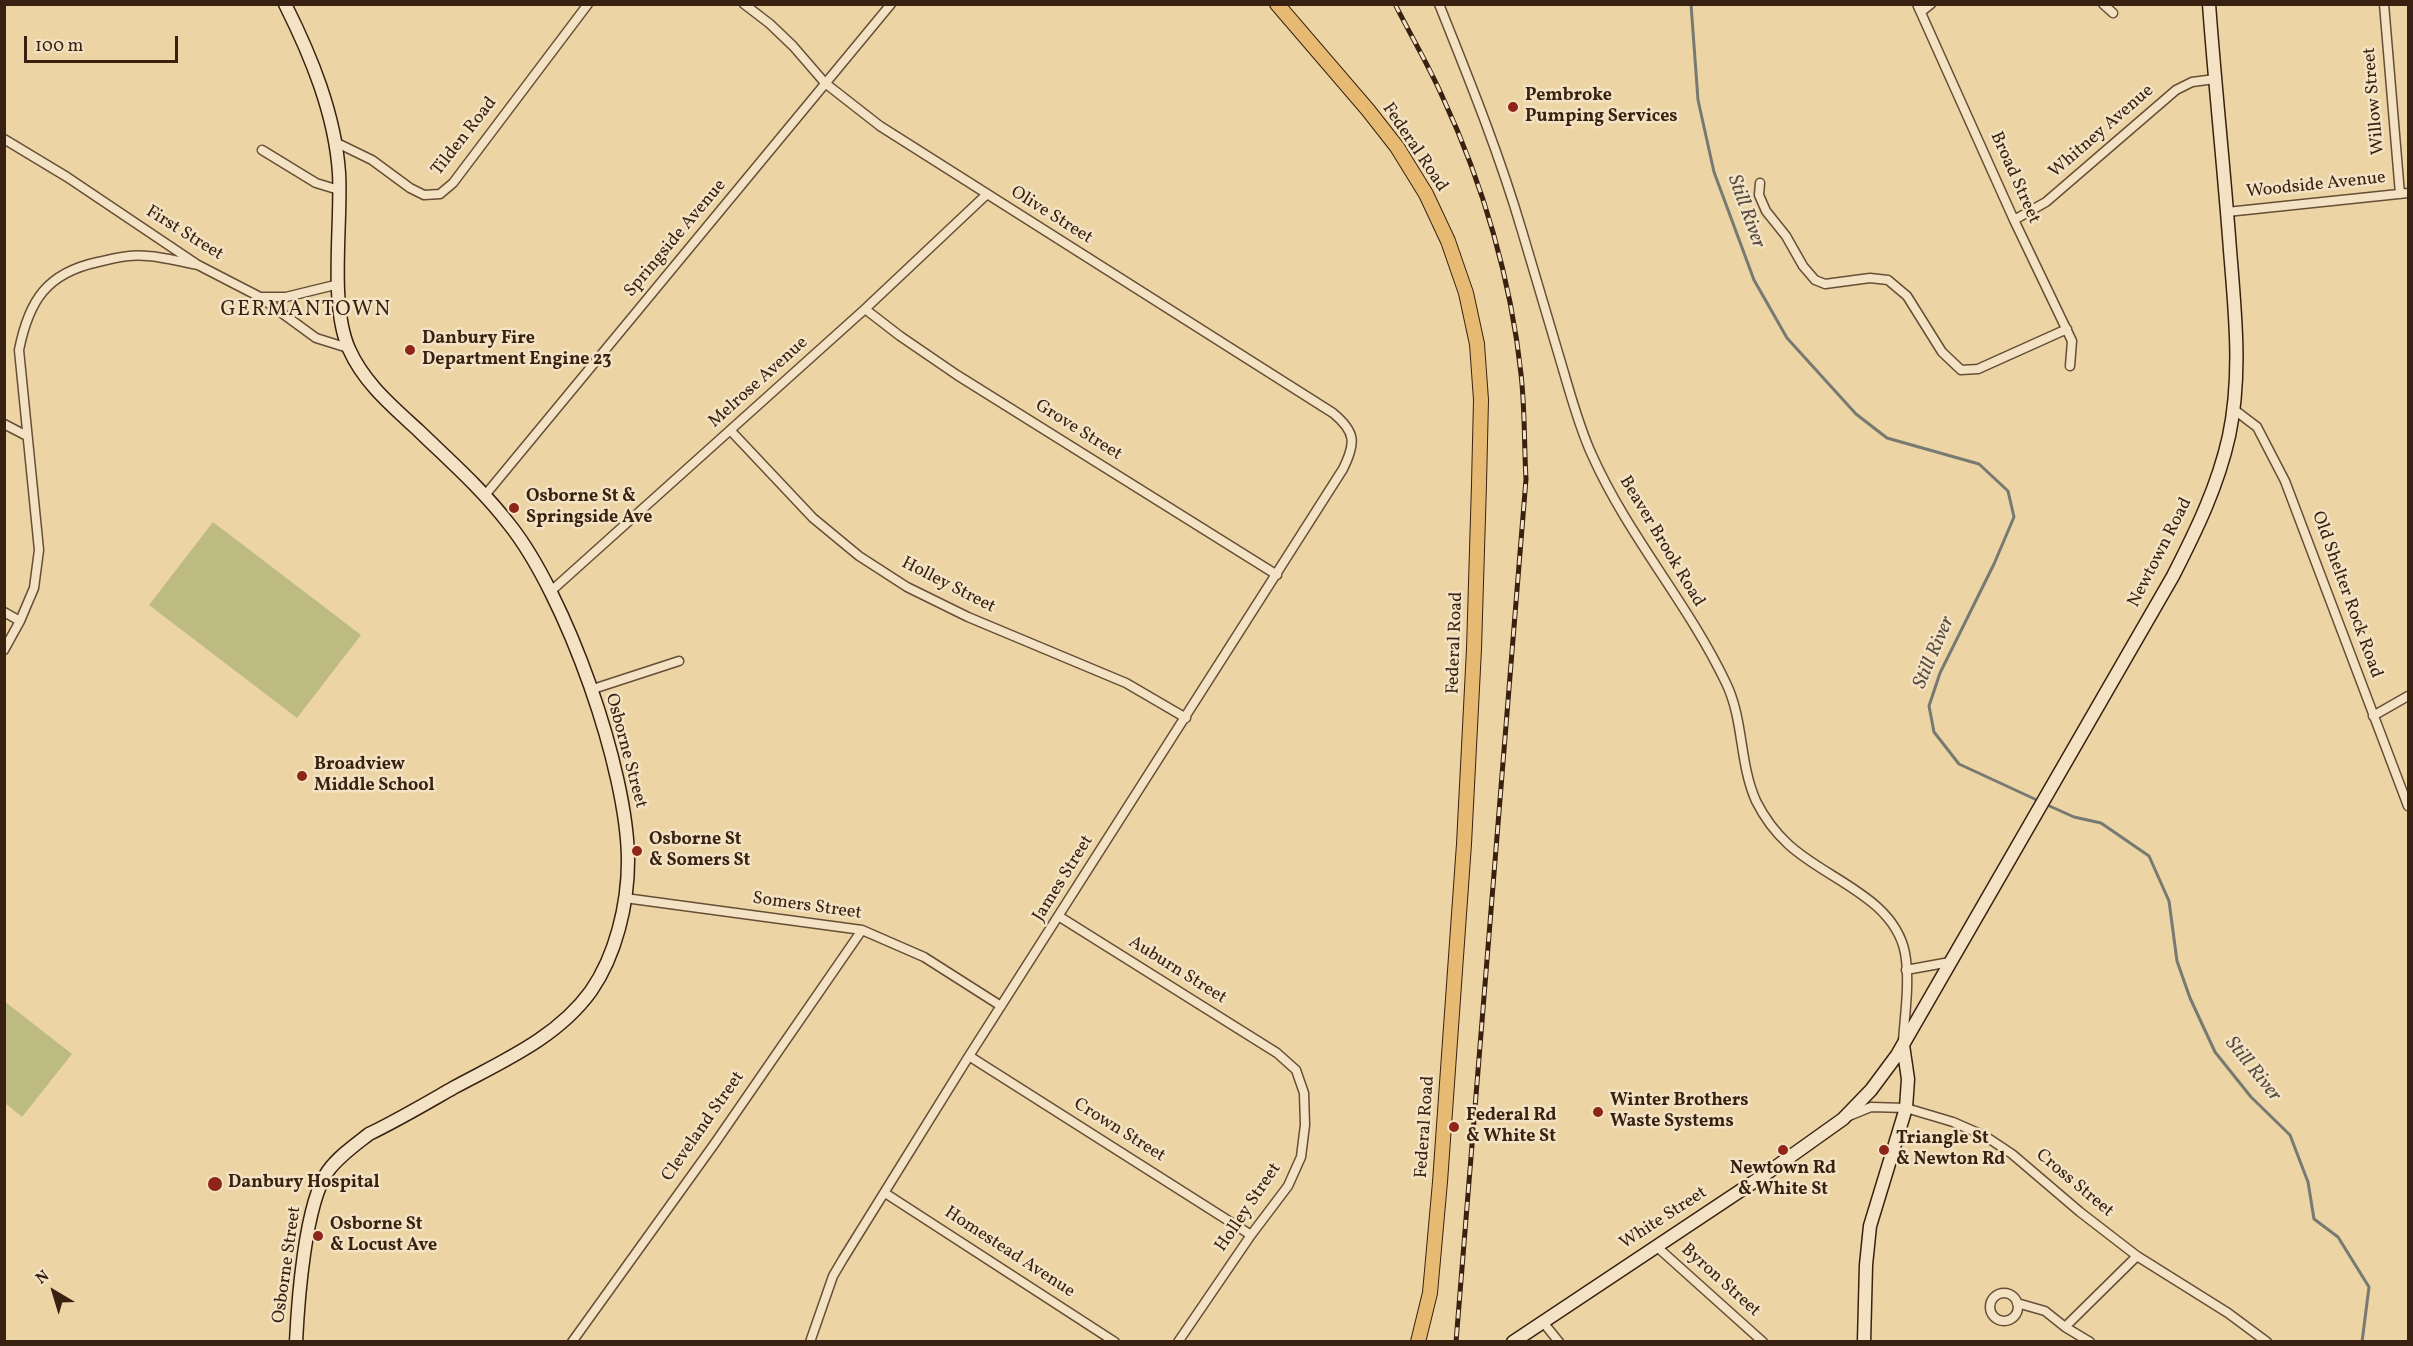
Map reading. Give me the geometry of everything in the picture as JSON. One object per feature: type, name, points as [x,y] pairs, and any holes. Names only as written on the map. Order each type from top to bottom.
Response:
[{"type":"main road","name":"Osborne Street","points":[[285,4],[316,76],[335,142],[339,190],[339,312],[348,348],[377,392],[486,494],[513,529],[550,592],[572,640],[617,778],[625,822],[628,861],[625,898],[609,956],[592,989],[553,1031],[525,1049],[369,1134],[348,1150],[328,1171],[317,1193],[309,1226],[296,1341]]},
{"type":"main road","name":"Federal Road","points":[[1276,4],[1397,147],[1426,194],[1448,241],[1466,293],[1477,344],[1481,400],[1479,484],[1474,649],[1464,844],[1430,1293],[1418,1341]]},
{"type":"main road","name":"Newtown Road","points":[[1903,1045],[2198,528],[2216,482],[2229,436],[2237,357],[2209,4]]},
{"type":"main road","points":[[1864,1341],[1866,1265],[1870,1226],[1906,1108],[1908,1079],[1903,1045]]},
{"type":"main road","name":"White Street","points":[[1514,1341],[1770,1171],[1843,1119],[1871,1090],[1903,1045]]},
{"type":"street","name":"Tilden Road","points":[[335,142],[372,160],[417,192],[424,195],[440,194],[453,183],[588,4]]},
{"type":"street","name":"Olive Street","points":[[744,4],[793,46],[825,83],[880,126],[1333,413],[1346,423],[1353,438]]},
{"type":"street","name":"Springside Avenue","points":[[486,494],[891,4]]},
{"type":"street","name":"Beaver Brook Road","points":[[1439,4],[1479,101],[1520,224],[1578,418],[1591,454],[1622,513],[1727,683],[1737,711],[1744,764],[1757,804],[1771,825],[1789,845],[1865,898],[1887,916],[1898,933],[1905,953],[1906,970],[1903,1045]]},
{"type":"street","points":[[1919,8],[1931,4]]},
{"type":"street","points":[[2103,4],[2113,13]]},
{"type":"street","name":"Willow Street","points":[[2384,4],[2404,194]]},
{"type":"street","name":"Broad Street","points":[[1919,8],[2014,220],[2067,329],[2073,349],[2070,366]]},
{"type":"street","name":"Whitney Avenue","points":[[2014,220],[2046,202],[2176,90],[2192,82],[2215,79]]},
{"type":"street","name":"First Street","points":[[4,139],[67,177],[198,265],[260,297],[316,338],[348,348]]},
{"type":"street","points":[[262,150],[316,183],[339,190]]},
{"type":"street","points":[[1760,183],[1759,195],[1766,210],[1786,236],[1803,266],[1815,280],[1825,284],[1870,278],[1888,279],[1907,296],[1942,352],[1961,370],[1978,369],[2067,329]]},
{"type":"street","name":"Woodside Avenue","points":[[2227,212],[2404,194]]},
{"type":"street","name":"Melrose Avenue","points":[[550,592],[865,309],[986,195]]},
{"type":"street","points":[[4,650],[34,588],[39,550],[19,350],[23,330],[32,307],[44,288],[66,272],[81,265],[121,256],[148,256],[198,265]]},
{"type":"street","points":[[260,297],[286,297],[339,284]]},
{"type":"street","name":"Grove Street","points":[[865,309],[957,375],[1277,575]]},
{"type":"street","name":"Old Shelter Rock Road","points":[[2232,408],[2257,427],[2285,481],[2409,806]]},
{"type":"street","points":[[4,424],[27,436]]},
{"type":"street","name":"Holley Street","points":[[730,431],[813,518],[860,556],[907,587],[968,617],[1126,683],[1186,718]]},
{"type":"street","name":"James Street","points":[[810,1341],[833,1276],[969,1056],[1343,469],[1351,453],[1353,438]]},
{"type":"street","points":[[4,612],[20,621]]},
{"type":"street","points":[[590,690],[679,661]]},
{"type":"street","points":[[2373,716],[2409,696]]},
{"type":"street","name":"Somers Street","points":[[625,898],[862,930],[924,957],[1001,1006]]},
{"type":"street","name":"Auburn Street","points":[[1059,917],[1277,1053]]},
{"type":"street","name":"Cleveland Street","points":[[572,1341],[715,1143],[862,930]]},
{"type":"street","points":[[1906,970],[1950,962]]},
{"type":"street","name":"Holley Street","points":[[1178,1341],[1251,1235],[1288,1186],[1301,1157],[1305,1125],[1304,1093],[1296,1070],[1277,1053]]},
{"type":"street","name":"Crown Street","points":[[969,1056],[1251,1235]]},
{"type":"street","name":"Cross Street","points":[[1843,1119],[1870,1107],[1906,1108],[1953,1122],[1985,1136],[2012,1154],[2080,1212],[2137,1256],[2267,1341]]},
{"type":"street","name":"Homestead Avenue","points":[[885,1192],[1115,1341]]},
{"type":"street","name":"Byron Street","points":[[1656,1246],[1763,1341]]},
{"type":"street","points":[[2065,1327],[2137,1256]]},
{"type":"street","points":[[2018,1304],[2046,1311],[2065,1327],[2090,1341]]},
{"type":"street","points":[[1542,1321],[1559,1341]]},
{"type":"shaded area","points":[[213,522],[361,635],[297,718],[149,605]]},
{"type":"shaded area","points":[[4,1001],[72,1054],[22,1117],[5,1103]]},
{"type":"waterway","name":"Still River","points":[[1691,4],[1698,100],[1714,172],[1754,280],[1787,338],[1856,414],[1887,438],[1979,464],[2008,491],[2014,517],[1994,564],[1940,673],[1929,706],[1934,732],[1959,764],[2039,801]]},
{"type":"waterway","name":"Still River","points":[[2045,804],[2074,817],[2101,823],[2149,856],[2169,901],[2177,961],[2190,998],[2215,1052],[2251,1097],[2290,1135],[2308,1182],[2314,1219],[2338,1237],[2369,1287],[2362,1342]]},
{"type":"railway","points":[[1395,4],[1443,98],[1483,198],[1510,303],[1521,374],[1524,413],[1526,479],[1456,1342]]},
{"type":"place","name":"Pembroke Pumping Services","points":[[1513,107]]},
{"type":"place","name":"Danbury Fire Department Engine 23","points":[[410,350]]},
{"type":"place","name":"Osborne St & Springside Ave","points":[[514,508]]},
{"type":"place","name":"Broadview Middle School","points":[[302,776]]},
{"type":"place","name":"Osborne St & Somers St","points":[[637,851]]},
{"type":"place","name":"Winter Brothers Waste Systems","points":[[1598,1112]]},
{"type":"place","name":"Federal Rd & White St","points":[[1454,1127]]},
{"type":"place","name":"Newtown Rd & White St","points":[[1783,1150]]},
{"type":"place","name":"Triangle St & Newton Rd","points":[[1884,1150]]},
{"type":"place","name":"Danbury Hospital","points":[[215,1184]]},
{"type":"place","name":"Osborne St & Locust Ave","points":[[318,1236]]},
{"type":"district","name":"GERMANTOWN","points":[[306,311]]}]
